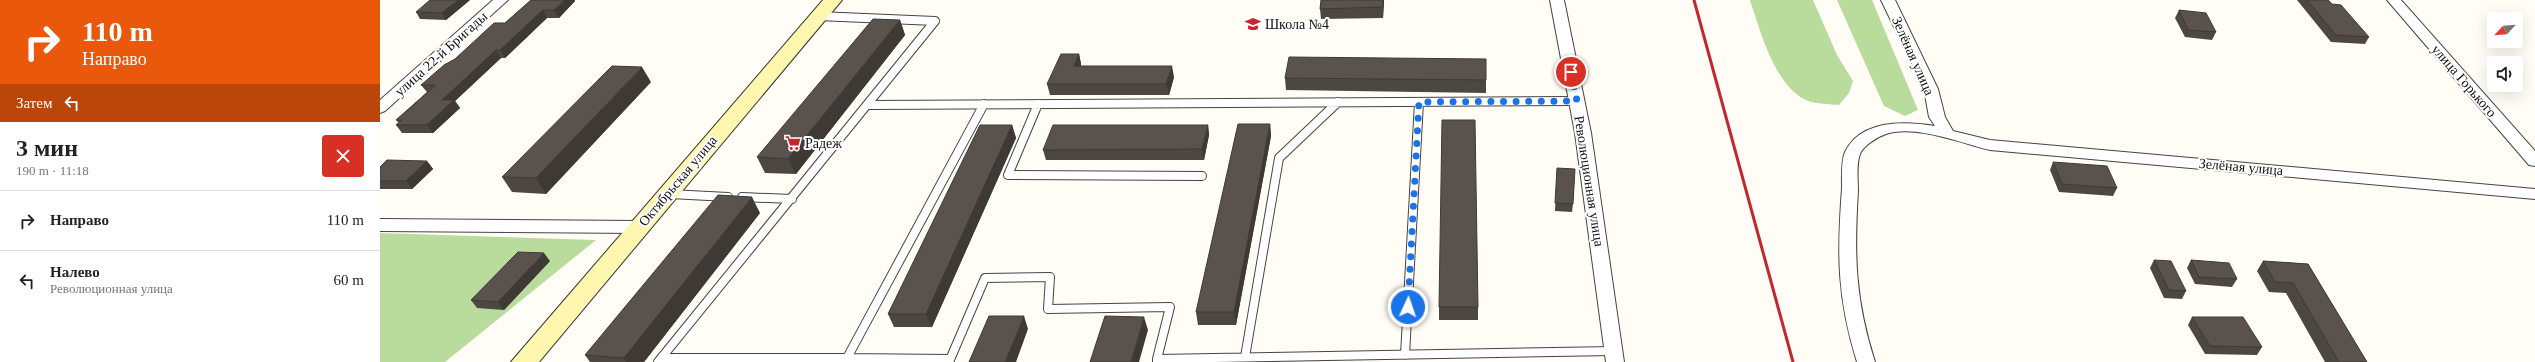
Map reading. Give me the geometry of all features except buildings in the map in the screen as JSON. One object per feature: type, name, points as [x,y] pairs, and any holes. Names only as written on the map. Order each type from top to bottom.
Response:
[{"type":"main road","name":"Октябрьская улица","points":[[524,362],[818,16],[834,0]]},
{"type":"street","name":"улица 22-й Бригады","points":[[380,108],[502,0]]},
{"type":"street","name":"Революционная улица","points":[[1557,0],[1577,101],[1615,357]]},
{"type":"street","name":"Зелёная улица","points":[[1888,0],[1931,89],[1937,117],[1948,134]]},
{"type":"street","name":"улица Горького","points":[[2394,0],[2535,161]]},
{"type":"street","name":"Зелёная улица","points":[[1866,362],[1852,315],[1848,274],[1847,230],[1852,153],[1859,143],[1879,129],[1892,126],[1927,129],[1948,134],[1962,140],[1990,145],[2535,194]]},
{"type":"street","points":[[380,225],[639,227]]},
{"type":"lane","points":[[660,360],[935,21],[818,16]]},
{"type":"lane","points":[[868,105],[1577,101]]},
{"type":"lane","points":[[1245,358],[1279,158],[1338,102]]},
{"type":"lane","points":[[1405,355],[1419,102]]},
{"type":"lane","points":[[847,358],[984,104]]},
{"type":"lane","points":[[1038,104],[1008,175],[1202,176]]},
{"type":"lane","points":[[667,194],[792,199]]},
{"type":"lane","points":[[660,360],[847,358],[949,361],[985,278],[1050,277],[1048,309],[1170,307],[1157,360],[1405,355],[1615,357]]},
{"type":"green space","points":[[1750,0],[1813,0],[1837,55],[1853,81],[1849,93],[1839,105],[1808,101],[1796,94],[1786,84],[1770,57]]},
{"type":"green space","points":[[1837,0],[1872,0],[1918,110],[1905,116],[1884,106]]},
{"type":"green space","points":[[380,233],[596,240],[445,362],[380,362]]},
{"type":"railway","points":[[1694,0],[1793,362]]},
{"type":"place","name":"Школа №4","points":[[1253,24]]},
{"type":"place","name":"Радеж","points":[[793,143]]},
{"type":"route","points":[[1408,307],[1419,102],[1577,101],[1571,72]]}]
